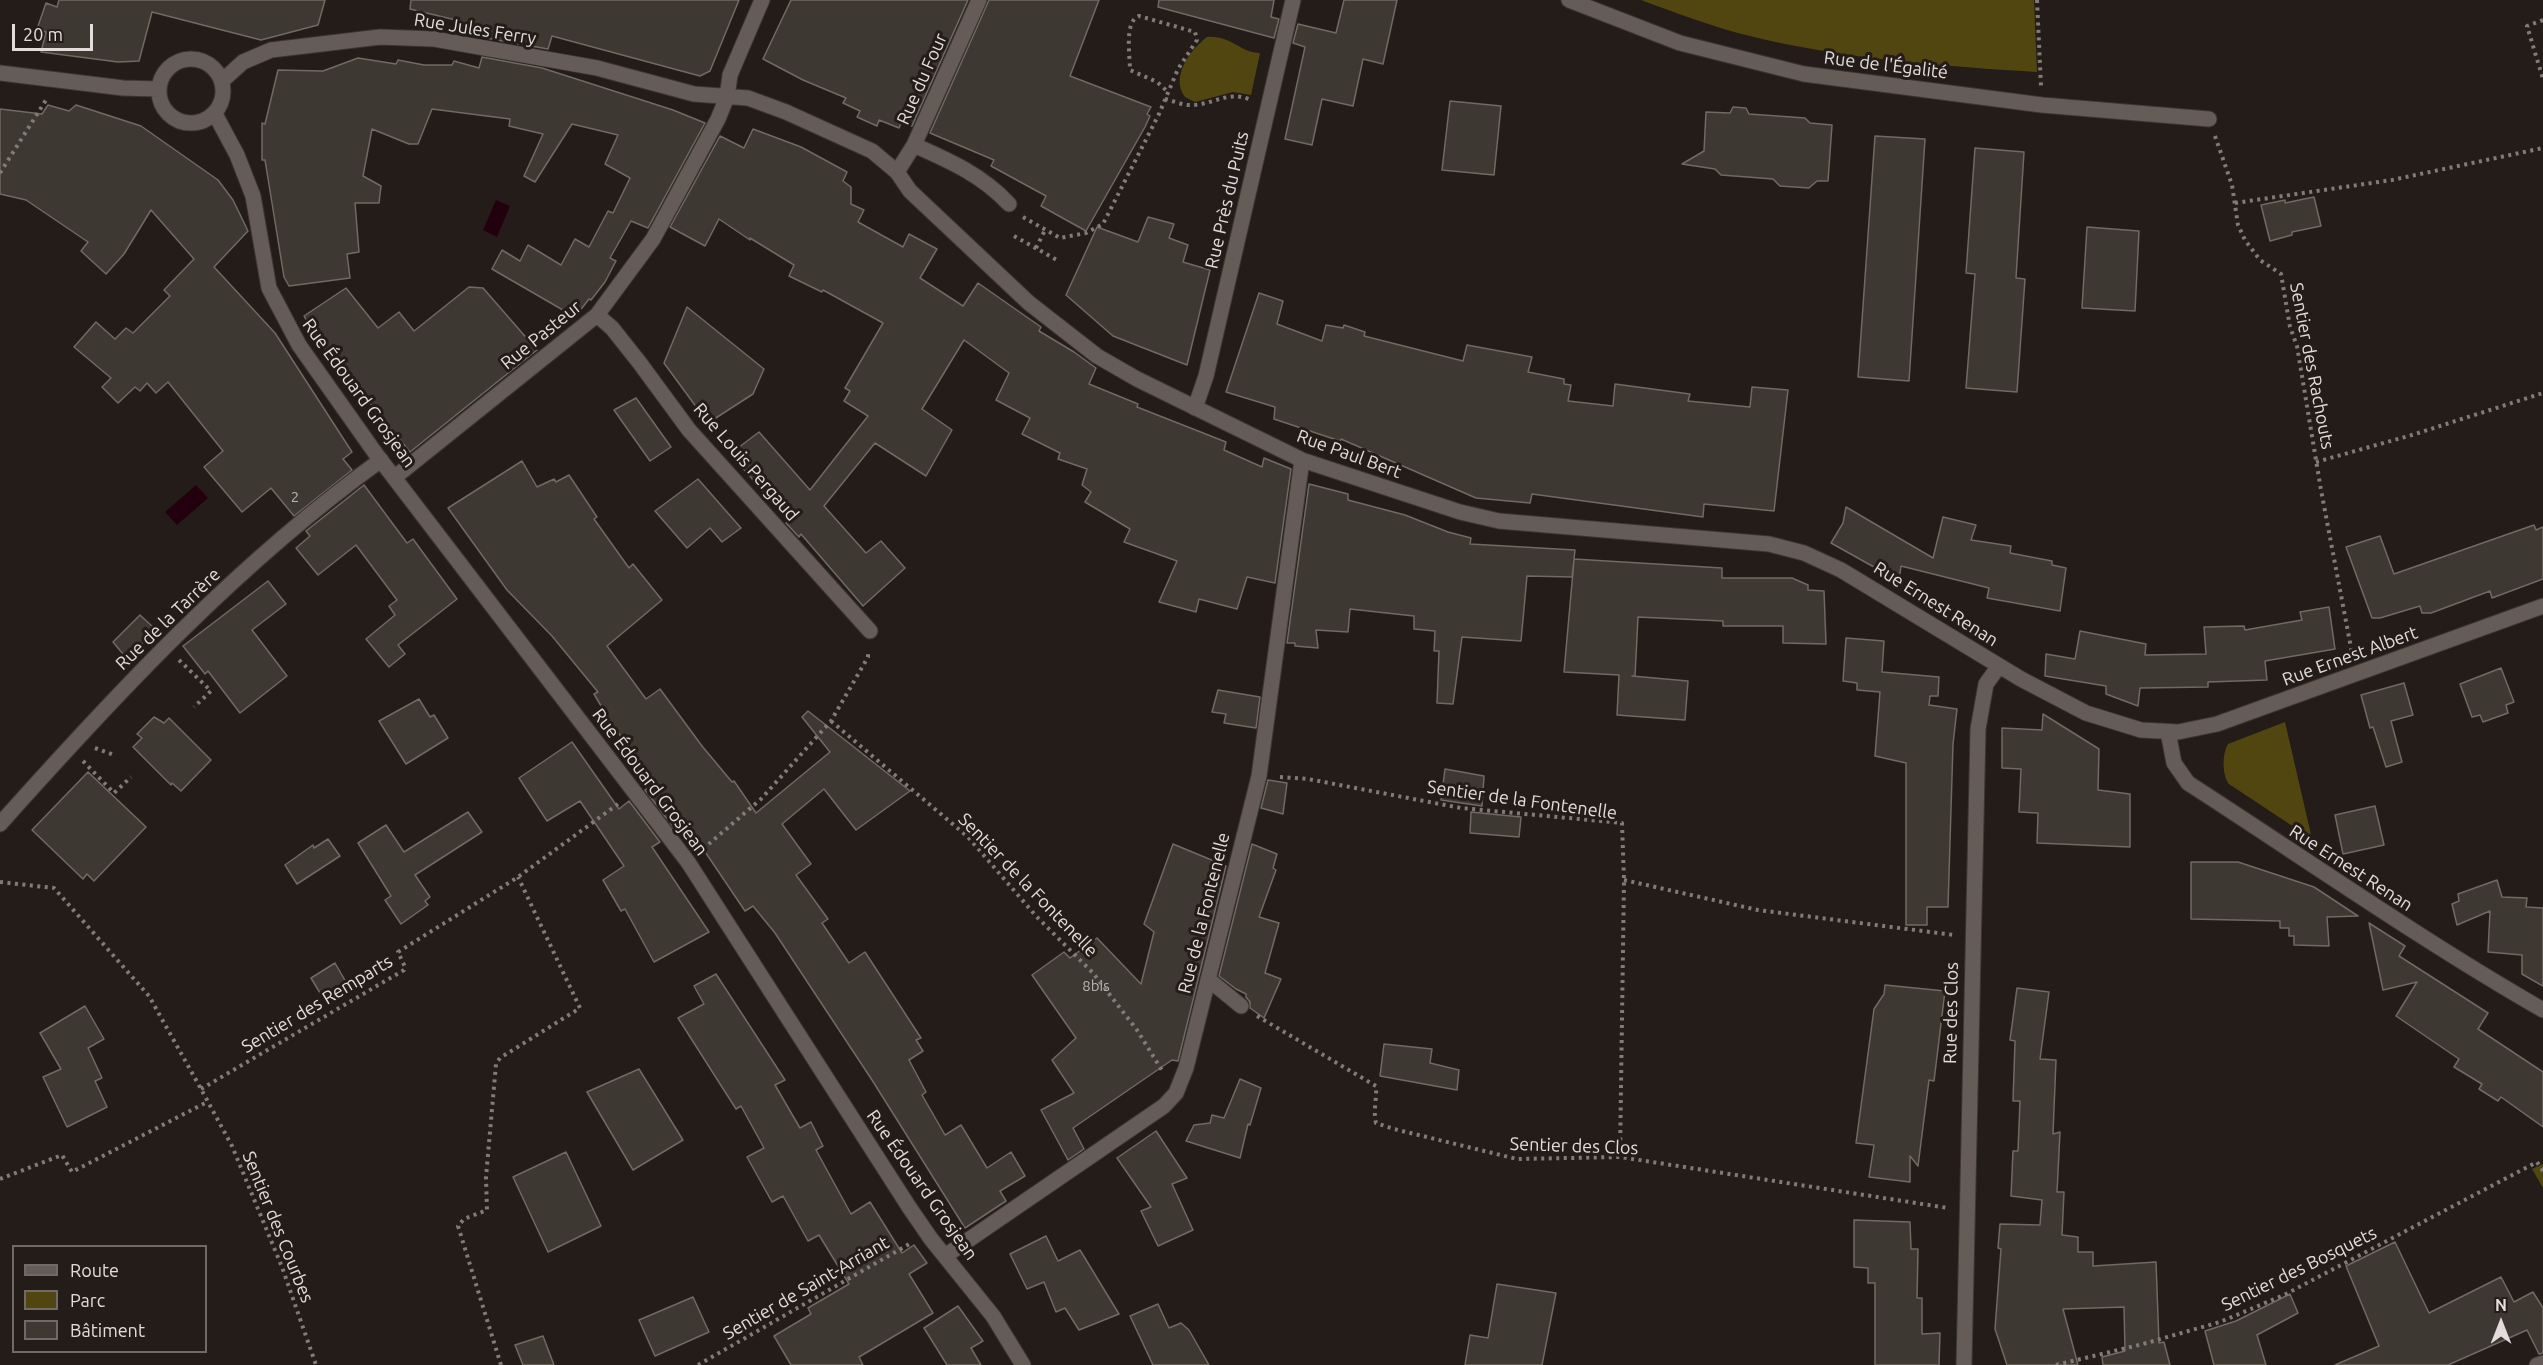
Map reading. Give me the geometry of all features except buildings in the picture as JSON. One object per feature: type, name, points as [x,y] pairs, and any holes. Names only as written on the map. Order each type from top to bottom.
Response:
[{"type":"street","name":"Rue Pasteur","points":[[395,477],[597,315],[653,239],[727,97],[730,75],[762,0]]},
{"type":"street","name":"Rue du Four","points":[[897,172],[914,145],[979,0]]},
{"type":"street","name":"Rue Près du Puits","points":[[1195,408],[1206,376],[1293,0]]},
{"type":"street","name":"Rue de l'Égalité","points":[[1569,0],[1680,43],[1804,74],[2042,105],[2209,119]]},
{"type":"street","name":"Rue Jules Ferry","points":[[222,81],[243,62],[271,50],[354,39],[402,37],[434,39],[597,68],[694,94],[748,98],[786,112],[872,151],[897,172]]},
{"type":"street","points":[[187,59],[208,64],[222,81],[223,97],[215,114],[202,122],[186,123],[178,120],[171,117],[161,105],[158,89],[161,78],[167,70],[187,59]]},
{"type":"street","points":[[0,73],[123,88],[158,89]]},
{"type":"street","name":"Rue Édouard Grosjean","points":[[215,114],[237,155],[253,196],[259,222],[264,272],[286,323],[381,460],[688,862],[927,1234],[993,1316],[1023,1365]]},
{"type":"street","points":[[914,145],[971,171],[993,187],[1009,204]]},
{"type":"street","name":"Rue Paul Bert","points":[[897,172],[910,191],[1029,303],[1096,356],[1137,379],[1302,460],[1460,512],[1499,521],[1769,544],[1804,553]]},
{"type":"street","name":"Rue Louis Pergaud","points":[[597,315],[612,328],[689,430],[870,631]]},
{"type":"street","name":"Rue de la Tarrère","points":[[0,824],[142,669],[174,638],[315,511],[381,460]]},
{"type":"street","name":"Rue de la Fontenelle","points":[[945,1256],[1164,1106],[1176,1093],[1186,1068],[1259,776],[1302,460]]},
{"type":"street","name":"Rue Ernest Renan","points":[[1804,553],[1865,583],[2045,693]]},
{"type":"street","name":"Rue Ernest Albert","points":[[2045,693],[2086,713],[2141,730],[2168,732],[2217,724],[2543,606]]},
{"type":"street","name":"Rue des Clos","points":[[1964,1365],[1978,729],[1986,684],[1999,666]]},
{"type":"street","name":"Rue Ernest Renan","points":[[2168,732],[2174,763],[2188,783],[2355,895],[2543,1010]]},
{"type":"street","points":[[1208,979],[1240,1006]]},
{"type":"street","points":[[2537,1365],[2543,1363]]},
{"type":"path","points":[[2037,0],[2042,105]]},
{"type":"path","points":[[1009,204],[1028,222],[1060,238],[1086,233],[1103,224],[1165,99],[1178,69],[1197,40],[1195,32],[1139,16],[1134,17],[1130,25],[1130,70],[1157,82],[1168,92]]},
{"type":"path","points":[[2543,20],[2527,26],[2543,79]]},
{"type":"path","points":[[0,173],[57,81]]},
{"type":"path","points":[[1165,99],[1193,105],[1239,95],[1268,107]]},
{"type":"path","name":"Sentier des Rachouts","points":[[2209,119],[2232,185],[2238,225],[2245,240],[2260,260],[2281,274],[2290,327],[2297,346],[2350,646]]},
{"type":"path","points":[[2235,203],[2392,180],[2543,148]]},
{"type":"path","points":[[1035,248],[1045,230]]},
{"type":"path","points":[[1014,236],[1057,260]]},
{"type":"path","points":[[2316,462],[2412,435],[2543,393]]},
{"type":"path","points":[[688,862],[761,799],[831,721],[868,657],[870,631]]},
{"type":"path","points":[[170,665],[177,658],[211,691],[194,707]]},
{"type":"path","name":"Sentier de la Fontenelle","points":[[831,721],[968,837],[985,855],[1036,916],[1093,973],[1137,1030],[1176,1093]]},
{"type":"path","points":[[90,746],[114,754]]},
{"type":"path","points":[[79,757],[114,793],[131,777]]},
{"type":"path","name":"Sentier de la Fontenelle","points":[[1259,776],[1308,779],[1461,808],[1622,823],[1624,880]]},
{"type":"path","name":"Sentier des Remparts","points":[[201,1089],[404,970],[405,967],[398,952],[518,877],[634,793]]},
{"type":"path","points":[[501,1365],[458,1226],[464,1219],[487,1210],[486,1177],[496,1064],[500,1058],[580,1008],[518,877]]},
{"type":"path","points":[[1620,1157],[1624,880],[1758,910],[1972,938]]},
{"type":"path","points":[[0,882],[54,888],[149,996],[207,1102],[72,1173],[62,1155],[0,1179]]},
{"type":"path","name":"Sentier des Clos","points":[[1240,1006],[1376,1086],[1374,1116],[1376,1123],[1382,1126],[1517,1160],[1620,1157],[1967,1211]]},
{"type":"path","name":"Sentier des Courbes","points":[[207,1102],[232,1146],[282,1267],[316,1365]]},
{"type":"path","name":"Sentier des Bosquets","points":[[2056,1365],[2220,1322],[2284,1295],[2537,1162],[2543,1171]]},
{"type":"path","name":"Sentier de Saint-Arriant","points":[[698,1365],[927,1234]]},
{"type":"green space","points":[[1641,0],[2034,0],[2037,72],[1856,56],[1785,44],[1695,20]]},
{"type":"green space","points":[[1207,37],[1223,39],[1260,53],[1251,95],[1233,92],[1195,102],[1185,97],[1180,81],[1184,64],[1194,49]]},
{"type":"green space","points":[[2285,722],[2312,839],[2229,784],[2225,775],[2224,759],[2228,744]]},
{"type":"green space","points":[[2543,1164],[2543,1188],[2532,1169]]},
{"type":"shaded area","points":[[496,200],[510,206],[497,237],[483,230]]},
{"type":"shaded area","points":[[196,485],[208,498],[177,525],[165,512]]}]
